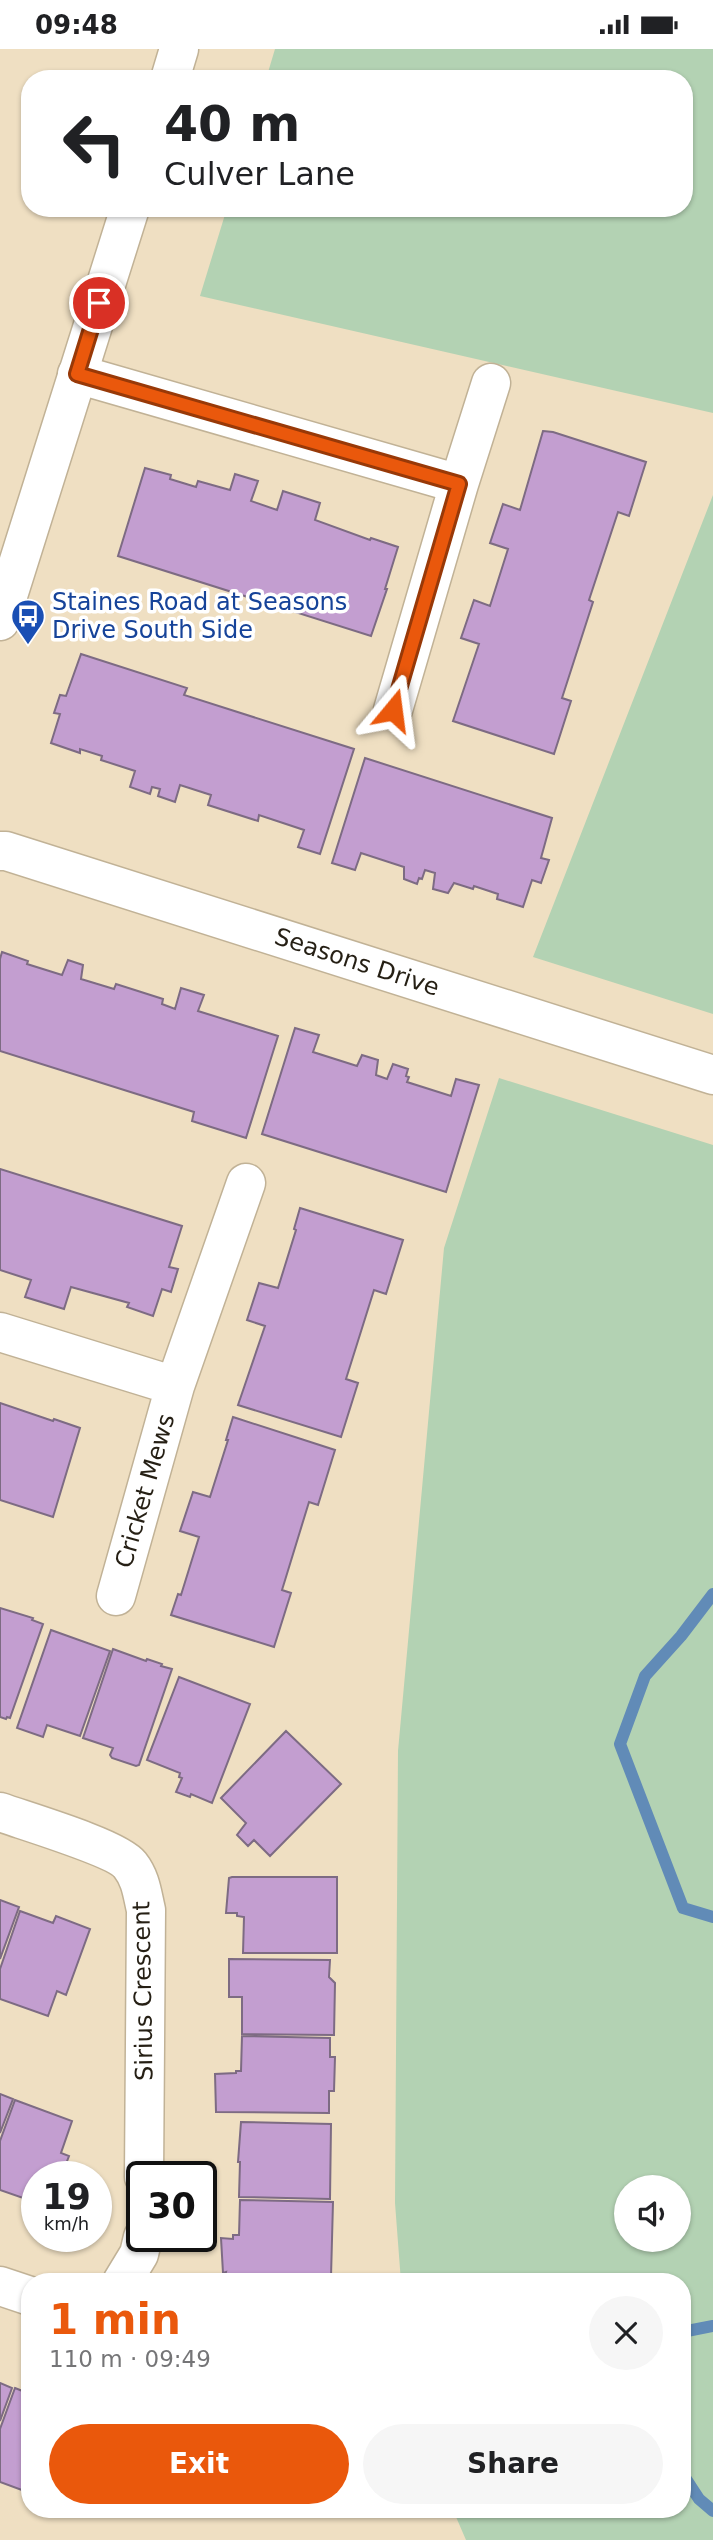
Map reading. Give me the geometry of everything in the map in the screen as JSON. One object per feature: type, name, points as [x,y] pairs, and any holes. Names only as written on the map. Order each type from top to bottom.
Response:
[{"type":"street","points":[[173,70],[179,49]]},
{"type":"street","points":[[0,621],[127,217]]},
{"type":"street","points":[[77,374],[459,484]]},
{"type":"street","points":[[393,710],[491,383]]},
{"type":"street","name":"Seasons Drive","points":[[0,851],[713,1075]]},
{"type":"street","name":"Cricket Mews","points":[[116,1596],[175,1386],[246,1183]]},
{"type":"street","name":"Cricket Mews","points":[[0,1332],[175,1386]]},
{"type":"street","name":"Sirius Crescent","points":[[0,1812],[107,1850],[128,1862],[140,1880],[146,1910],[144,2161]]},
{"type":"street","points":[[127,2273],[139,2252]]},
{"type":"street","points":[[0,2286],[21,2293]]},
{"type":"green space","points":[[275,49],[713,49],[713,413],[200,296],[224,217],[693,217],[693,70],[269,70]]},
{"type":"green space","points":[[713,495],[713,1014],[533,957]]},
{"type":"green space","points":[[499,1078],[713,1145],[713,2540],[466,2540],[456,2518],[691,2518],[691,2273],[400,2273],[395,2203],[398,1751],[444,1248]]},
{"type":"building","points":[[543,431],[646,462],[629,516],[618,512],[589,600],[593,602],[562,698],[571,701],[554,754],[453,721],[479,644],[461,638],[474,600],[490,606],[508,549],[490,543],[503,504],[520,510]]},
{"type":"building","points":[[145,468],[171,475],[170,479],[196,487],[198,481],[230,490],[235,474],[258,481],[251,501],[277,510],[283,491],[320,503],[315,520],[398,547],[371,636],[118,556]]},
{"type":"building","points":[[81,654],[187,688],[184,695],[354,749],[320,854],[298,847],[304,830],[259,815],[258,821],[208,805],[211,795],[180,785],[175,802],[158,796],[160,789],[152,787],[150,794],[130,787],[135,771],[101,760],[102,756],[80,749],[80,753],[51,743],[60,714],[54,713],[60,695],[66,696]]},
{"type":"building","points":[[365,758],[552,818],[541,858],[549,860],[541,883],[532,880],[523,907],[497,899],[498,894],[474,886],[473,889],[454,883],[448,893],[433,889],[435,873],[425,870],[417,884],[404,879],[404,867],[361,853],[355,870],[332,863]]},
{"type":"building","points":[[2,952],[28,961],[27,964],[62,975],[68,960],[83,965],[81,979],[114,989],[116,984],[163,999],[162,1004],[175,1009],[181,988],[204,995],[198,1011],[278,1036],[246,1138],[192,1121],[194,1112],[0,1051]]},
{"type":"building","points":[[295,1028],[319,1035],[313,1052],[357,1066],[362,1055],[378,1060],[376,1075],[387,1079],[393,1064],[408,1069],[407,1082],[451,1096],[456,1079],[479,1085],[446,1192],[262,1134]]},
{"type":"building","points":[[0,1169],[182,1226],[169,1267],[178,1269],[171,1292],[162,1289],[153,1316],[127,1307],[129,1303],[71,1287],[64,1309],[25,1297],[31,1280],[0,1270]]},
{"type":"building","points":[[300,1208],[403,1240],[386,1294],[374,1290],[346,1379],[358,1383],[341,1437],[238,1405],[265,1326],[247,1320],[259,1283],[278,1288]]},
{"type":"building","points":[[0,1403],[80,1428],[53,1517],[0,1500]]},
{"type":"building","points":[[233,1417],[335,1450],[318,1505],[309,1502],[282,1590],[291,1593],[274,1647],[171,1615],[178,1594],[181,1595],[199,1537],[180,1531],[193,1492],[210,1497]]},
{"type":"building","points":[[0,1608],[33,1618],[32,1620],[43,1624],[10,1718],[6,1719],[0,1717]]},
{"type":"building","points":[[51,1630],[110,1651],[80,1736],[47,1725],[43,1737],[17,1728]]},
{"type":"building","points":[[113,1649],[172,1669],[139,1765],[136,1766],[112,1758],[110,1755],[113,1748],[83,1738]]},
{"type":"building","points":[[179,1677],[250,1704],[212,1803],[191,1794],[190,1797],[176,1792],[182,1778],[179,1777],[180,1773],[147,1760]]},
{"type":"building","points":[[286,1731],[341,1784],[270,1856],[254,1840],[248,1846],[237,1835],[246,1823],[221,1798]]},
{"type":"building","points":[[337,1877],[337,1953],[243,1953],[244,1917],[237,1916],[237,1913],[226,1913],[229,1878]]},
{"type":"building","points":[[0,1900],[19,1907],[0,1959]]},
{"type":"building","points":[[20,1911],[53,1923],[56,1916],[90,1929],[66,1995],[57,1991],[48,2016],[0,1999],[0,1969]]},
{"type":"building","points":[[229,1959],[330,1960],[329,1977],[335,1983],[334,2035],[242,2034],[242,1997],[229,1997]]},
{"type":"building","points":[[242,2036],[330,2038],[330,2057],[335,2057],[334,2091],[329,2091],[329,2113],[216,2112],[215,2074],[241,2071]]},
{"type":"building","points":[[0,2094],[13,2099],[0,2133]]},
{"type":"building","points":[[15,2100],[72,2121],[61,2153],[69,2156],[67,2161],[21,2161],[21,2197],[0,2190],[0,2141]]},
{"type":"building","points":[[241,2122],[331,2124],[330,2199],[239,2197]]},
{"type":"building","points":[[240,2200],[333,2202],[331,2273],[223,2273],[221,2238],[233,2239],[233,2235],[239,2235]]},
{"type":"building","points":[[0,2383],[12,2388],[0,2421]]},
{"type":"building","points":[[15,2388],[21,2390],[21,2490],[0,2482],[0,2429]]},
{"type":"waterway","points":[[713,1594],[681,1636],[645,1676],[620,1744],[683,1908],[713,1917]]},
{"type":"waterway","points":[[691,2330],[713,2326]]},
{"type":"waterway","points":[[691,2487],[699,2499],[713,2511]]},
{"type":"place","name":"Staines Road at Seasons Drive South Side","points":[[28,646]]},
{"type":"route","points":[[99,303],[77,374],[459,484],[393,710]]}]
